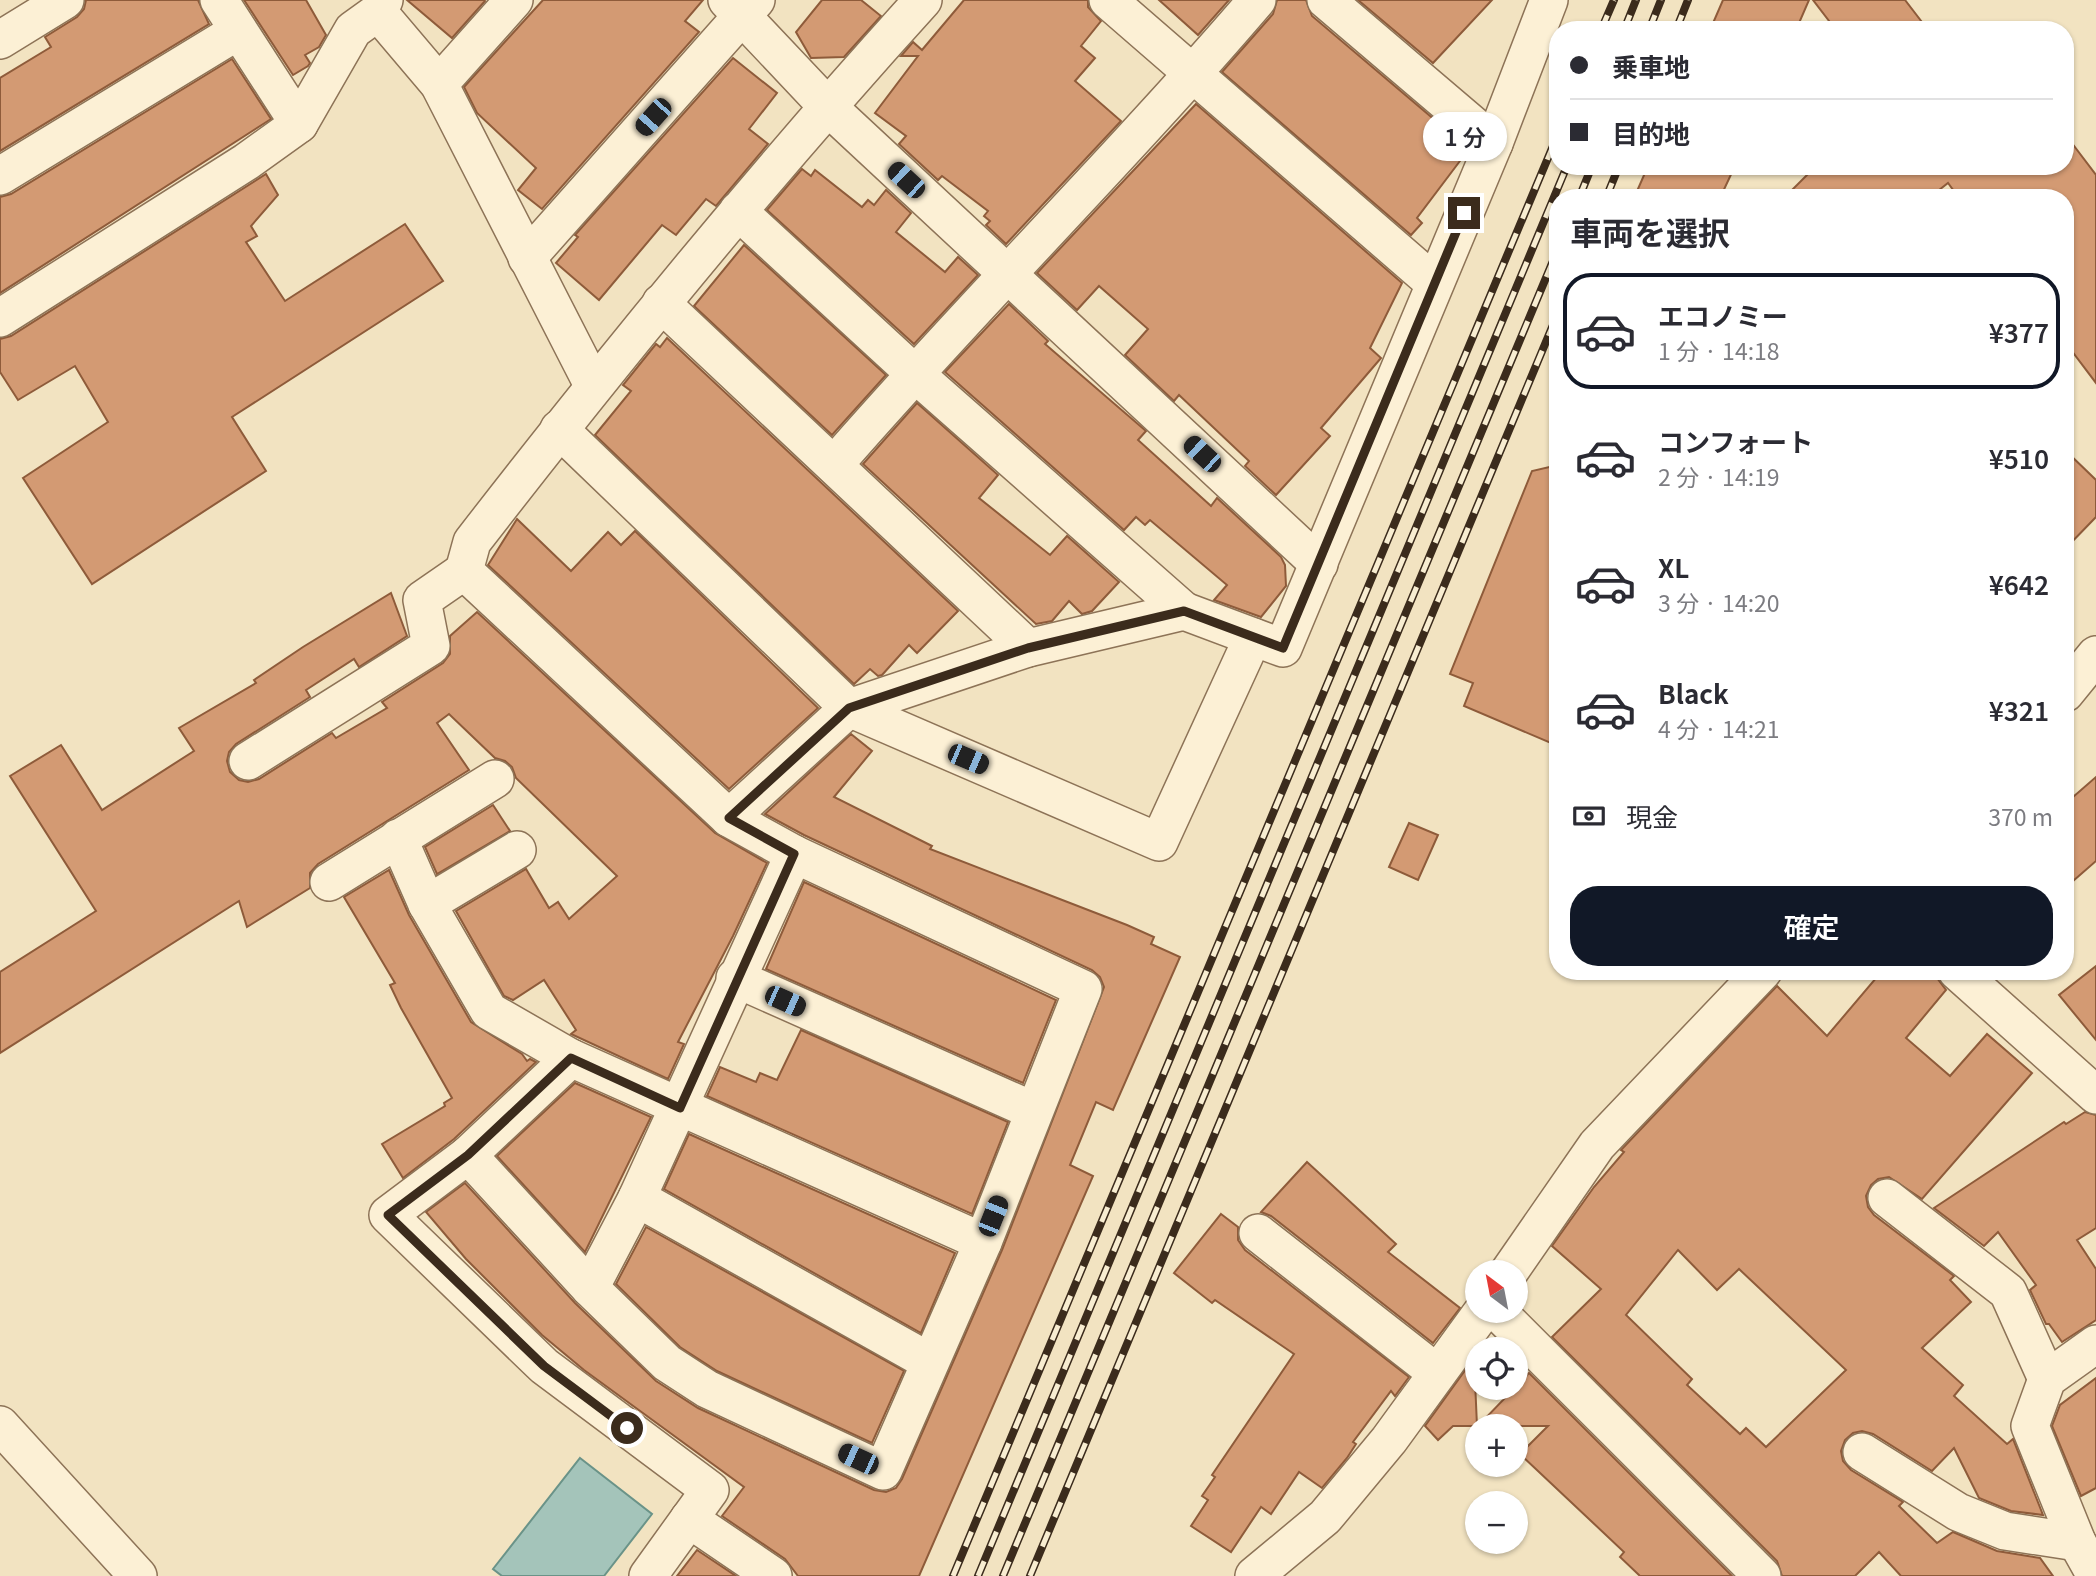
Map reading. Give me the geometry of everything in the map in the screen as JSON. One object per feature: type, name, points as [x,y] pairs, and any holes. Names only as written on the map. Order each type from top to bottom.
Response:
[{"type":"street","points":[[0,40],[65,0]]},
{"type":"street","points":[[219,0],[299,124]]},
{"type":"street","points":[[439,84],[514,0]]},
{"type":"street","points":[[248,761],[431,646],[422,600],[464,571],[472,542],[593,386],[827,106],[923,0]]},
{"type":"street","points":[[1108,0],[1433,282]]},
{"type":"street","points":[[834,465],[1006,272],[1194,74],[1257,0]]},
{"type":"street","points":[[1326,0],[1494,143]]},
{"type":"street","points":[[738,211],[914,373],[1184,611],[1283,648],[1433,282],[1494,143],[1549,0]]},
{"type":"street","points":[[0,318],[246,162],[299,124],[353,30],[381,6],[439,84],[593,386]]},
{"type":"street","points":[[527,258],[742,6],[827,106],[1319,564]]},
{"type":"street","points":[[0,176],[238,31]]},
{"type":"street","points":[[661,303],[1028,648]]},
{"type":"street","points":[[559,429],[849,708],[1158,842],[1253,637]]},
{"type":"street","points":[[464,571],[729,818],[794,854],[1083,989],[983,1242],[883,1471],[707,1389],[667,1363],[590,1288],[468,1155]]},
{"type":"street","points":[[729,818],[849,708],[1028,648],[1184,611]]},
{"type":"street","points":[[2074,682],[2096,655]]},
{"type":"street","points":[[329,882],[495,779]]},
{"type":"street","points":[[398,838],[427,904],[489,1011],[571,1058],[983,1242]]},
{"type":"street","points":[[427,904],[517,850]]},
{"type":"street","points":[[590,1288],[680,1108],[735,978],[794,854]]},
{"type":"street","points":[[735,978],[1034,1111]]},
{"type":"street","points":[[1517,1260],[1597,1145],[1754,980]]},
{"type":"street","points":[[1967,980],[2096,1095]]},
{"type":"street","points":[[571,1058],[468,1155],[388,1215],[544,1366],[710,1490],[648,1576]]},
{"type":"street","points":[[637,1198],[930,1362]]},
{"type":"street","points":[[1887,1198],[2008,1292],[2047,1379]]},
{"type":"street","points":[[1258,1233],[1437,1373]]},
{"type":"street","points":[[1254,1576],[1325,1517],[1389,1440],[1474,1323]]},
{"type":"street","points":[[1509,1323],[1762,1576]]},
{"type":"street","points":[[2096,1344],[2047,1379],[2030,1426],[2077,1542],[2096,1576]]},
{"type":"street","points":[[0,1425],[138,1576]]},
{"type":"street","points":[[1862,1452],[1958,1512],[2005,1531],[2077,1542]]},
{"type":"street","points":[[689,1518],[773,1576]]},
{"type":"water","points":[[580,1458],[652,1514],[604,1576],[502,1576],[493,1569]]},
{"type":"building","points":[[86,0],[198,0],[209,24],[0,151],[0,78],[51,47],[45,37],[77,17],[84,9]]},
{"type":"building","points":[[244,0],[306,0],[326,35],[319,47],[305,55],[310,63],[308,66],[293,75]]},
{"type":"building","points":[[407,0],[484,0],[485,1],[452,38]]},
{"type":"building","points":[[543,0],[703,0],[685,21],[699,32],[542,209],[518,190],[536,168],[477,113],[464,87]]},
{"type":"building","points":[[822,0],[861,0],[881,16],[844,57],[811,58],[796,32]]},
{"type":"building","points":[[964,0],[1088,0],[1088,7],[1101,21],[1081,46],[1095,58],[1075,81],[1121,121],[1006,244],[986,225],[990,221],[984,216],[988,211],[942,176],[938,180],[899,144],[906,136],[875,113],[918,56],[901,56],[913,42],[922,50]]},
{"type":"building","points":[[1159,0],[1229,0],[1198,35]]},
{"type":"building","points":[[1277,0],[1306,0],[1312,16],[1469,149],[1417,218],[1422,223],[1411,235],[1222,72],[1273,14]]},
{"type":"building","points":[[1358,0],[1492,0],[1433,63]]},
{"type":"building","points":[[1723,0],[1809,0],[1800,21],[1714,21]]},
{"type":"building","points":[[1813,0],[1905,0],[1921,21],[1829,21]]},
{"type":"building","points":[[733,58],[777,93],[749,129],[768,144],[716,206],[706,199],[676,235],[662,225],[599,300],[556,263],[578,237],[575,235]]},
{"type":"building","points":[[232,59],[271,119],[0,293],[0,197],[11,194]]},
{"type":"building","points":[[1196,104],[1402,283],[1370,348],[1381,358],[1321,428],[1330,436],[1276,495],[1245,466],[1249,461],[1179,395],[1174,401],[1125,355],[1148,329],[1099,286],[1077,310],[1037,273]]},
{"type":"building","points":[[2074,146],[2096,175],[2096,383],[2074,354],[2074,189],[1952,189],[1948,183],[1940,189],[1793,189],[1807,175],[2074,175]]},
{"type":"building","points":[[802,169],[811,176],[815,170],[862,207],[868,200],[874,205],[886,190],[911,213],[896,232],[945,272],[958,257],[978,275],[914,344],[767,210]]},
{"type":"building","points":[[266,174],[278,195],[251,226],[257,236],[246,242],[285,301],[405,224],[443,281],[232,417],[266,471],[92,584],[23,478],[108,422],[75,366],[18,400],[0,372],[0,339],[11,336]]},
{"type":"building","points":[[1644,175],[1731,175],[1724,189],[1638,189]]},
{"type":"building","points":[[744,245],[886,375],[832,435],[694,306]]},
{"type":"building","points":[[1009,304],[1048,341],[1045,344],[1146,431],[1138,440],[1211,506],[1217,498],[1281,557],[1285,565],[1286,586],[1261,617],[1214,600],[1227,585],[1150,520],[1145,525],[1136,517],[1124,530],[945,372]]},
{"type":"building","points":[[667,338],[958,611],[917,653],[909,645],[882,675],[878,676],[870,669],[854,684],[595,435],[631,391],[623,385],[656,344],[660,347]]},
{"type":"building","points":[[917,403],[998,475],[979,498],[1050,555],[1067,536],[1119,582],[1092,611],[1082,614],[1069,601],[1052,621],[1036,624],[863,464]]},
{"type":"building","points":[[2074,459],[2096,480],[2096,517],[2074,540]]},
{"type":"building","points":[[1549,467],[1549,742],[1464,706],[1473,683],[1450,674],[1532,471]]},
{"type":"building","points":[[517,519],[571,571],[608,532],[621,545],[635,531],[818,708],[729,789],[488,565]]},
{"type":"building","points":[[391,593],[407,636],[359,667],[354,659],[306,690],[310,697],[236,744],[229,752],[227,761],[230,772],[239,780],[248,782],[259,779],[332,733],[336,738],[387,708],[382,702],[443,663],[450,654],[450,636],[477,612],[715,833],[767,863],[678,1042],[684,1044],[668,1079],[571,1034],[576,1030],[544,980],[513,1000],[504,996],[456,911],[526,869],[549,908],[558,902],[569,919],[617,876],[516,778],[512,767],[495,758],[449,714],[437,723],[469,770],[318,864],[310,873],[310,888],[247,927],[239,901],[0,1053],[0,972],[96,911],[10,776],[61,745],[102,810],[194,751],[179,728],[256,683],[254,680],[303,647]]},
{"type":"building","points":[[851,734],[872,751],[834,797],[932,846],[930,849],[1154,937],[1151,944],[1180,957],[1113,1110],[1096,1102],[1070,1165],[1093,1176],[919,1576],[798,1576],[785,1559],[722,1516],[744,1487],[584,1370],[542,1335],[466,1259],[426,1212],[465,1183],[575,1303],[656,1381],[698,1408],[874,1490],[886,1492],[896,1488],[1002,1250],[1104,987],[1100,977],[1092,970],[804,835],[765,814]]},
{"type":"building","points":[[2096,777],[2096,861],[2074,880],[2074,796]]},
{"type":"building","points":[[493,805],[510,831],[437,874],[425,847]]},
{"type":"building","points":[[1409,823],[1438,835],[1418,880],[1389,867]]},
{"type":"building","points":[[389,870],[409,915],[471,1022],[522,1054],[527,1061],[530,1059],[536,1062],[454,1139],[403,1178],[382,1144],[445,1106],[444,1103],[452,1098],[401,1008],[390,985],[395,983],[344,897]]},
{"type":"building","points":[[804,882],[1056,1000],[1023,1083],[766,969]]},
{"type":"building","points":[[2096,966],[2096,1040],[2059,995]]},
{"type":"building","points":[[1874,980],[1938,980],[1946,990],[1906,1038],[1950,1076],[1987,1034],[2032,1073],[1922,1199],[1889,1177],[1878,1179],[1871,1185],[1866,1196],[1868,1207],[1874,1215],[1954,1276],[1950,1280],[1971,1302],[1922,1348],[1963,1385],[1954,1396],[2007,1444],[2013,1439],[2043,1515],[2011,1511],[1979,1498],[1954,1448],[1932,1471],[1873,1434],[1862,1431],[1853,1433],[1845,1440],[1841,1451],[1843,1461],[1851,1470],[1903,1502],[1899,1506],[1937,1543],[1953,1532],[1997,1551],[2040,1558],[2053,1576],[1901,1576],[1879,1552],[1855,1576],[1782,1576],[1777,1561],[1552,1337],[1601,1289],[1552,1246],[1594,1187],[1624,1152],[1621,1150],[1777,986],[1827,1036]],"holes":[[[1678,1250],[1717,1290],[1739,1269],[1846,1370],[1766,1447],[1746,1428],[1740,1434],[1687,1385],[1692,1379],[1626,1315]]]},
{"type":"building","points":[[801,1030],[1008,1122],[972,1214],[707,1096],[720,1067],[756,1082],[760,1073],[777,1080]]},
{"type":"building","points":[[575,1083],[651,1117],[585,1252],[497,1156]]},
{"type":"building","points":[[2085,1112],[2096,1115],[2096,1228],[2077,1240],[2096,1269],[2096,1320],[2062,1342],[2049,1324],[2046,1324],[2030,1290],[2036,1285],[1998,1232],[1984,1246],[1934,1208],[2064,1122],[2066,1124]]},
{"type":"building","points":[[689,1134],[955,1253],[921,1333],[664,1189]]},
{"type":"building","points":[[1307,1162],[1396,1244],[1388,1252],[1460,1308],[1433,1343],[1271,1216],[1261,1212]]},
{"type":"building","points":[[1221,1214],[1238,1227],[1238,1240],[1245,1250],[1409,1377],[1395,1396],[1391,1391],[1353,1442],[1356,1444],[1347,1458],[1322,1488],[1299,1472],[1271,1514],[1261,1507],[1231,1552],[1191,1526],[1208,1500],[1202,1496],[1215,1477],[1212,1475],[1294,1354],[1215,1300],[1212,1303],[1174,1273]]},
{"type":"building","points":[[646,1227],[904,1371],[872,1443],[717,1371],[680,1347],[616,1284]]},
{"type":"building","points":[[1465,1370],[1465,1400],[1476,1400],[1476,1414],[1465,1414],[1465,1426],[1453,1426],[1438,1440],[1425,1426]]},
{"type":"building","points":[[1528,1374],[1732,1576],[1640,1576],[1620,1557],[1624,1552],[1528,1462],[1528,1446],[1548,1426],[1528,1426],[1528,1414],[1490,1414],[1503,1400],[1528,1400]]},
{"type":"building","points":[[2096,1378],[2096,1488],[2081,1496],[2052,1426],[2060,1405]]},
{"type":"building","points":[[697,1550],[736,1576],[677,1576]]},
{"type":"railway","points":[[1605,21],[1614,0]]},
{"type":"railway","points":[[1628,21],[1636,0]]},
{"type":"railway","points":[[1653,21],[1661,0]]},
{"type":"railway","points":[[1680,21],[1688,0]]},
{"type":"railway","points":[[953,1576],[1549,155]]},
{"type":"railway","points":[[1557,189],[1563,175]]},
{"type":"railway","points":[[1583,189],[1588,175]]},
{"type":"railway","points":[[1610,189],[1615,175]]},
{"type":"railway","points":[[978,1576],[1549,209]]},
{"type":"railway","points":[[1003,1576],[1549,271]]},
{"type":"railway","points":[[1030,1576],[1549,335]]},
{"type":"route","points":[[627,1428],[544,1366],[388,1215],[468,1155],[571,1058],[680,1108],[735,978],[794,854],[729,818],[849,708],[1028,648],[1184,611],[1283,648],[1433,282],[1464,213]]}]
